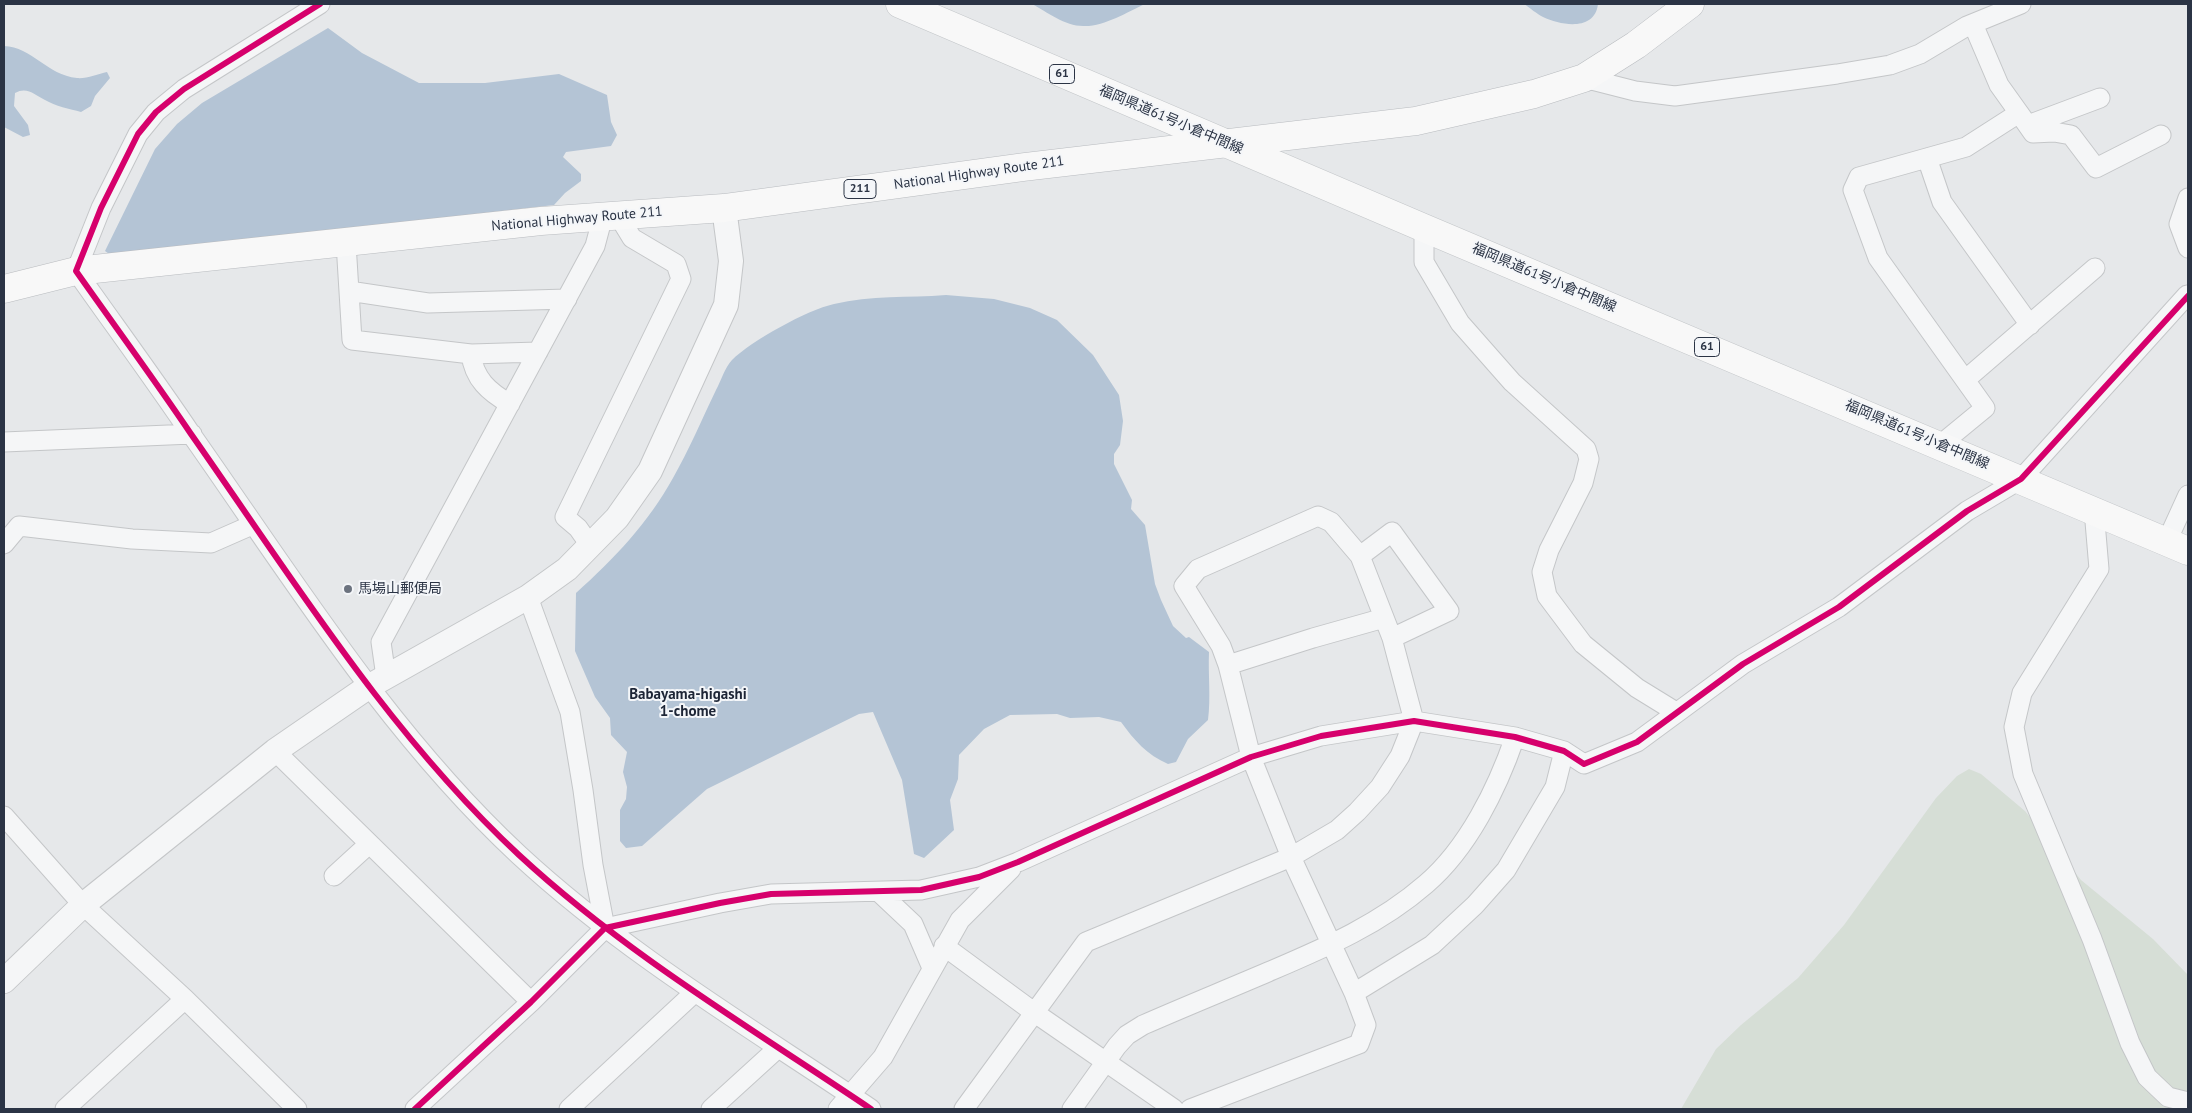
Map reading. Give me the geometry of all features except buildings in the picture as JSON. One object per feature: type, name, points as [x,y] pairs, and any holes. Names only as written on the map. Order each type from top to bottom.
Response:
[{"type":"main road","name":"福岡県道61号小倉中間線","points":[[900,4],[1225,144],[2178,546]]},
{"type":"main road","name":"National Highway Route 211","points":[[4,289],[76,271],[531,222],[724,208],[1024,167],[1416,121],[1534,94],[1584,78],[1636,45],[1690,4]]},
{"type":"street","points":[[320,4],[184,90],[156,112],[138,134],[101,208],[76,271],[192,434],[252,524],[377,682],[439,772],[517,853],[605,928],[694,992],[778,1048],[844,1102],[871,1109]]},
{"type":"street","points":[[1584,78],[1635,91],[1674,96],[1890,65],[1920,54],[1973,24],[2021,4]]},
{"type":"street","points":[[1973,24],[1999,85],[2033,133],[2054,132],[2071,135],[2096,168],[2162,135]]},
{"type":"street","points":[[1940,445],[1985,408],[1878,258],[1853,190],[1859,177],[1966,147],[2024,119],[2100,98]]},
{"type":"street","points":[[1926,158],[1942,202],[2030,325]]},
{"type":"street","points":[[2188,198],[2179,224],[2188,248]]},
{"type":"street","points":[[4,981],[83,905],[275,752],[377,682],[528,597],[566,569],[617,518],[650,471],[726,305],[732,261],[724,208]]},
{"type":"street","points":[[377,682],[381,642],[567,299],[610,215],[632,238],[676,264],[681,279],[566,517],[578,528],[590,545]]},
{"type":"street","points":[[1424,228],[1424,262],[1460,323],[1512,382],[1586,449],[1588,459],[1583,482],[1548,550],[1542,572],[1547,596],[1583,644],[1637,688],[1676,712]]},
{"type":"street","points":[[346,243],[352,340],[471,354],[538,352]]},
{"type":"street","points":[[1965,380],[2095,268]]},
{"type":"street","points":[[415,1109],[531,1002],[605,928],[771,894],[921,890],[979,877],[1018,862],[1251,757],[1321,736],[1414,721],[1515,737],[1564,752],[1584,764],[1638,742],[1743,664],[1839,606],[1966,511],[2021,479],[2188,291]]},
{"type":"street","points":[[349,292],[428,302],[567,299]]},
{"type":"street","points":[[471,354],[472,366],[480,380],[495,396],[510,404]]},
{"type":"street","points":[[4,442],[192,434]]},
{"type":"street","points":[[2178,546],[2188,495]]},
{"type":"street","points":[[2094,510],[2099,568],[2022,694],[2014,727],[2017,750],[2023,774],[2092,939],[2130,1043],[2147,1077],[2168,1097],[2188,1102]]},
{"type":"street","points":[[964,1109],[1086,942],[1291,857],[1337,830],[1357,812],[1380,786],[1400,756],[1414,721],[1392,638],[1360,556],[1331,522],[1318,516],[1198,569],[1184,586],[1221,646],[1228,665],[1251,757],[1291,857],[1354,992],[1366,1025],[1359,1044],[1190,1109]]},
{"type":"street","points":[[4,544],[19,526],[132,539],[211,543],[252,524]]},
{"type":"street","points":[[1360,556],[1392,532],[1449,611],[1392,638]]},
{"type":"street","points":[[528,597],[570,712],[593,865],[605,928]]},
{"type":"street","points":[[1228,665],[1384,618]]},
{"type":"street","points":[[1072,1109],[1127,1035],[1143,1025],[1332,945],[1372,924],[1427,884],[1470,833],[1503,773],[1515,737]]},
{"type":"street","points":[[275,752],[531,1002]]},
{"type":"street","points":[[1354,992],[1432,945],[1475,905],[1506,870],[1554,787],[1564,752]]},
{"type":"street","points":[[4,816],[83,905],[185,1000],[297,1109]]},
{"type":"street","points":[[334,876],[369,844]]},
{"type":"street","points":[[844,1102],[883,1057],[960,920],[1018,862]]},
{"type":"street","points":[[879,892],[912,924],[932,968]]},
{"type":"street","points":[[944,946],[1035,1013],[1174,1109]]},
{"type":"street","points":[[569,1109],[694,992]]},
{"type":"street","points":[[65,1109],[185,1000]]},
{"type":"street","points":[[711,1109],[778,1048]]},
{"type":"shaded area","points":[[1969,769],[1981,774],[2025,811],[2081,880],[2153,939],[2188,975],[2188,1109],[1681,1109],[1716,1049],[1741,1025],[1798,978],[1844,925],[1936,798],[1957,776]]},
{"type":"water","points":[[1032,4],[1145,4],[1107,22],[1083,26],[1063,21]]},
{"type":"water","points":[[1524,4],[1598,4],[1596,13],[1591,19],[1576,24],[1568,24],[1559,23],[1541,16]]},
{"type":"water","points":[[328,28],[362,53],[419,83],[485,83],[559,74],[607,95],[611,122],[617,135],[611,146],[566,152],[563,157],[581,174],[581,181],[565,193],[554,205],[112,256],[105,251],[155,149],[177,124],[202,103]]},
{"type":"water","points":[[4,46],[23,51],[66,76],[84,78],[107,72],[110,78],[95,96],[91,106],[81,112],[53,104],[27,91],[23,90],[15,93],[14,106],[28,125],[30,135],[23,137],[4,127]]},
{"type":"water","points":[[946,295],[994,299],[1030,308],[1057,320],[1093,355],[1119,395],[1123,421],[1120,445],[1114,454],[1114,464],[1132,500],[1131,509],[1145,525],[1155,584],[1173,626],[1186,638],[1189,637],[1209,652],[1208,720],[1188,739],[1176,762],[1168,764],[1142,746],[1121,722],[1099,717],[1070,718],[1057,714],[1010,715],[984,729],[959,755],[958,779],[950,800],[954,830],[924,858],[914,854],[902,780],[873,712],[859,714],[707,789],[642,846],[626,848],[620,841],[620,810],[626,799],[627,787],[623,772],[627,752],[611,735],[610,718],[595,697],[575,651],[576,593],[617,554],[653,510],[684,457],[727,366],[741,352],[795,319],[823,307],[848,301],[876,298]]},
{"type":"cycle path","points":[[320,4],[184,89],[156,112],[138,134],[101,208],[76,271],[344,653],[427,758],[471,808],[519,855],[602,925],[690,989],[871,1109]]},
{"type":"cycle path","points":[[415,1109],[531,1002],[605,928],[771,894],[921,890],[979,877],[1018,862],[1251,757],[1321,736],[1414,721],[1515,737],[1564,751],[1584,764],[1637,742],[1743,664],[1839,607],[1967,511],[2021,479],[2188,296]]},
{"type":"place","name":"馬場山郵便局","points":[[348,589]]},
{"type":"district","name":"Babayama-higashi 1-chome","points":[[688,704]]}]
